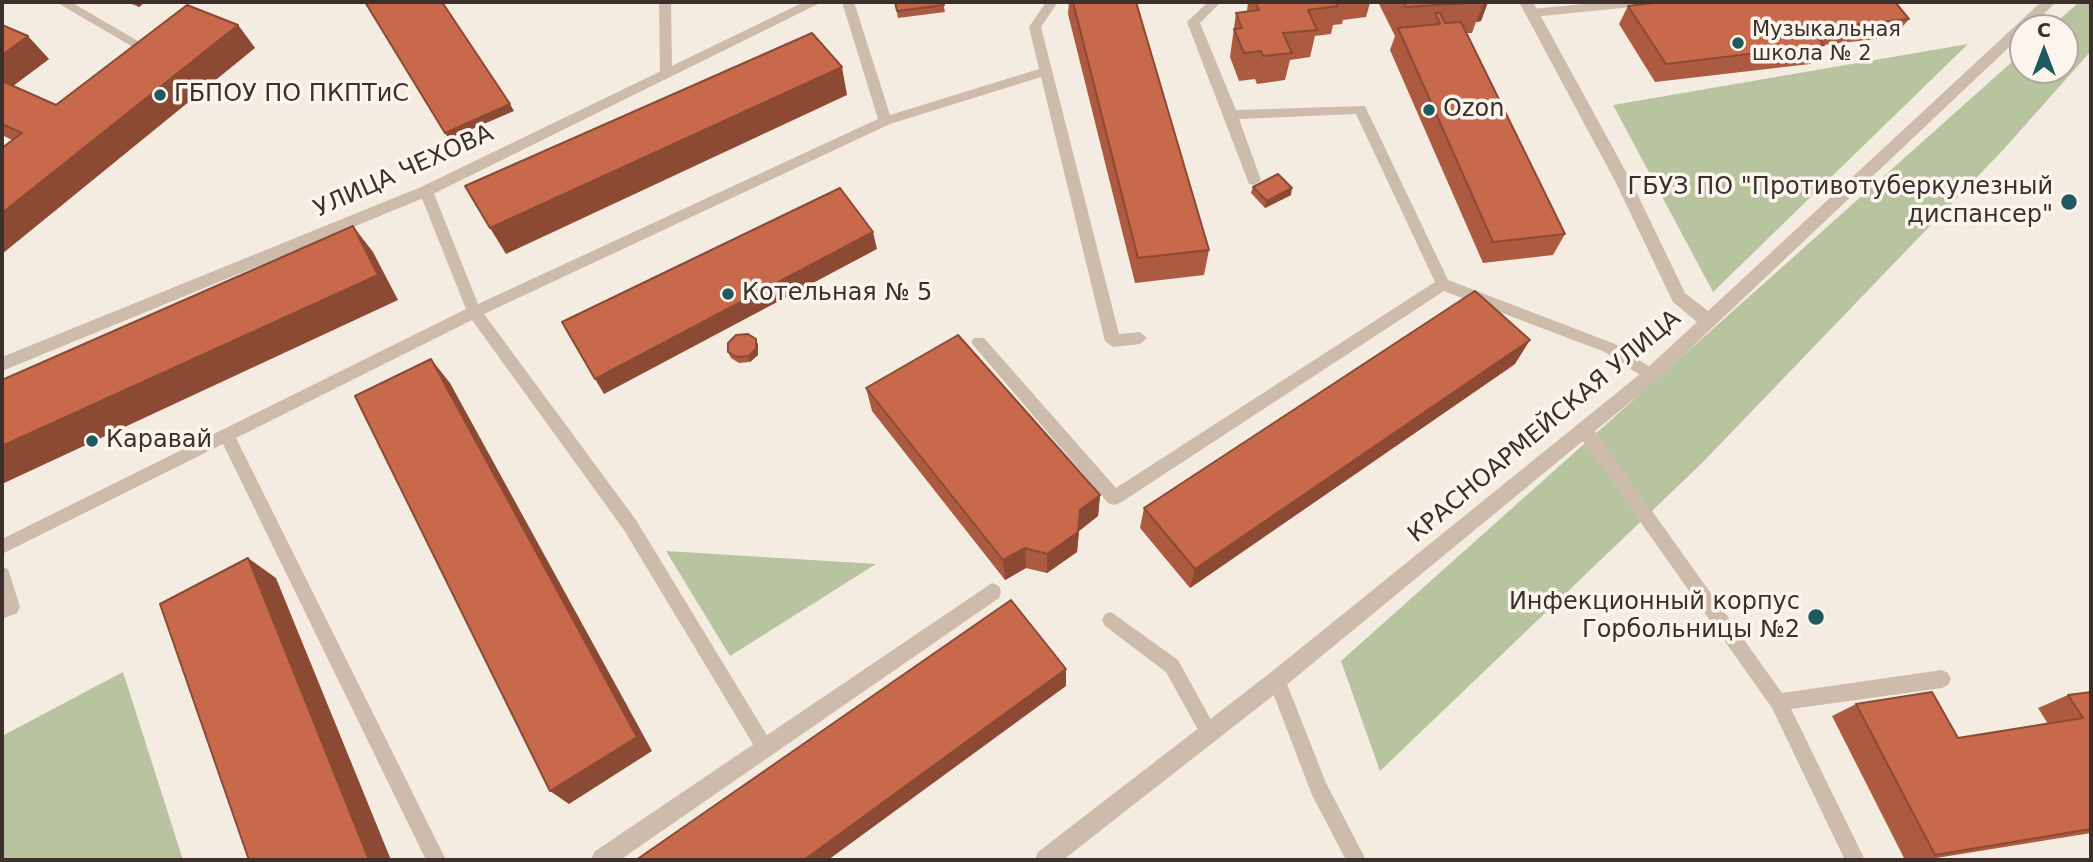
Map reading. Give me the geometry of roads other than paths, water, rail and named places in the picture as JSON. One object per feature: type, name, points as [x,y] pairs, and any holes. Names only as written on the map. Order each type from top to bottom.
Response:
[{"type":"street","name":"УЛИЦА ЧЕХОВА","points":[[2,364],[426,191],[815,2]]},
{"type":"street","name":"КРАСНОАРМЕЙСКАЯ УЛИЦА","points":[[1046,860],[1277,680],[1651,375],[2049,2]]},
{"type":"street","points":[[1529,7],[1623,181],[1679,297],[1708,321]]},
{"type":"street","points":[[602,860],[992,592]]},
{"type":"lane","points":[[62,2],[138,44]]},
{"type":"lane","points":[[665,2],[666,74]]},
{"type":"lane","points":[[848,2],[886,121]]},
{"type":"lane","points":[[1052,2],[1035,27],[1113,341],[1140,338]]},
{"type":"lane","points":[[1215,2],[1193,22],[1254,180]]},
{"type":"lane","points":[[1529,7],[1642,2]]},
{"type":"lane","points":[[2,547],[474,312],[886,121],[1046,71]]},
{"type":"lane","points":[[1231,115],[1360,109],[1443,284],[1610,348],[1651,375]]},
{"type":"lane","points":[[426,191],[474,312],[630,525],[765,748]]},
{"type":"lane","points":[[979,342],[1114,498],[1443,284]]},
{"type":"lane","points":[[1584,429],[1778,702],[1855,860]]},
{"type":"lane","points":[[227,436],[436,860]]},
{"type":"lane","points":[[2,575],[11,607],[2,611]]},
{"type":"lane","points":[[1111,620],[1171,666],[1209,733]]},
{"type":"lane","points":[[1778,702],[1942,679]]},
{"type":"lane","points":[[1277,680],[1319,788],[1356,860]]},
{"type":"place","name":"Музыкальная школа № 2","points":[[1738,43]]},
{"type":"place","name":"ГБПОУ ПО ПКПТиС","points":[[160,95]]},
{"type":"place","name":"Ozon","points":[[1429,110]]},
{"type":"place","name":"ГБУЗ ПО \"Противотуберкулезный диспансер\"","points":[[2069,202]]},
{"type":"place","name":"Котельная № 5","points":[[728,294]]},
{"type":"place","name":"Каравай","points":[[92,441]]},
{"type":"place","name":"Инфекционный корпус Горбольницы №2","points":[[1816,617]]}]
